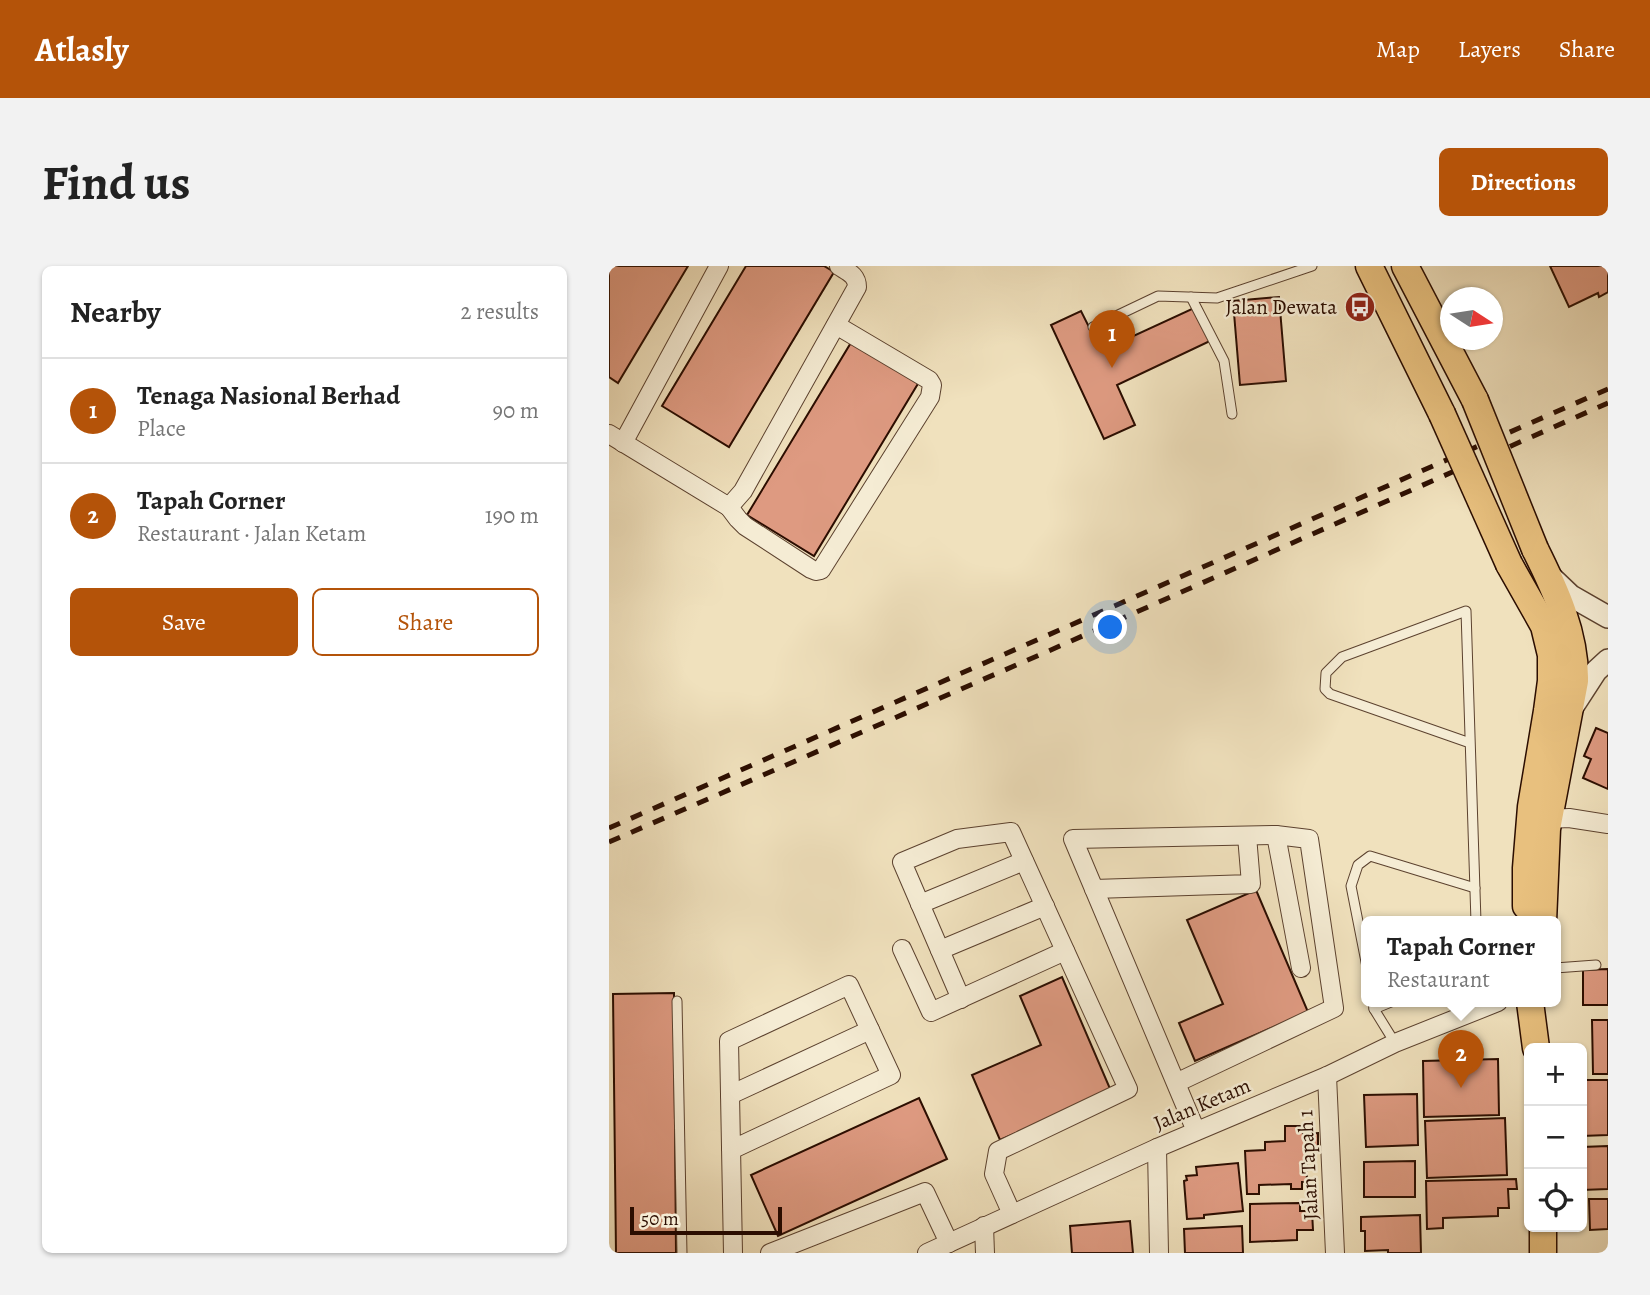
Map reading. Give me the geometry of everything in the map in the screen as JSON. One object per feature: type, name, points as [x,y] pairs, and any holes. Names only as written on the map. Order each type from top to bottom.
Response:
[{"type":"main road","points":[[1369,266],[1442,414],[1509,564],[1544,626],[1551,655],[1551,681],[1531,807],[1526,868],[1526,916]]},
{"type":"main road","points":[[1405,266],[1440,334]]},
{"type":"main road","points":[[1449,350],[1475,400],[1540,560],[1561,604],[1576,662],[1575,681],[1547,829],[1543,916]]},
{"type":"main road","points":[[1531,1007],[1537,1043]]},
{"type":"main road","points":[[1538,1043],[1542,1007]]},
{"type":"main road","points":[[1543,1232],[1543,1253]]},
{"type":"street","points":[[719,266],[616,439],[729,507],[745,526],[811,569],[821,570],[930,397],[932,385],[929,380],[836,325]]},
{"type":"street","points":[[729,507],[743,491],[857,286],[857,279],[839,266]]},
{"type":"street","points":[[1418,266],[1433,299],[1440,323]]},
{"type":"street","points":[[1540,560],[1571,596],[1608,617]]},
{"type":"street","points":[[1568,714],[1596,671],[1608,660]]},
{"type":"street","points":[[1549,819],[1569,818],[1608,824]]},
{"type":"street","points":[[961,999],[902,862],[957,839],[1011,832],[1128,1089],[998,1150],[994,1174],[1012,1214]]},
{"type":"street","points":[[1276,835],[1301,968]]},
{"type":"street","points":[[1176,1083],[1335,1008],[1309,839],[1276,835],[1073,839],[1196,1131]]},
{"type":"street","points":[[1094,889],[1251,884],[1247,836]]},
{"type":"street","points":[[920,904],[1024,861]]},
{"type":"street","points":[[940,950],[1045,906]]},
{"type":"street","points":[[902,949],[931,1012],[1065,951]]},
{"type":"street","points":[[731,1150],[891,1075],[849,985],[729,1041],[731,1150],[733,1253]]},
{"type":"street","name":"Jalan Ketam","points":[[927,1253],[1157,1148],[1327,1076],[1395,1043],[1485,1007]]},
{"type":"street","points":[[730,1095],[870,1030]]},
{"type":"street","name":"Jalan Tapah 1","points":[[1327,1076],[1335,1253]]},
{"type":"street","points":[[1157,1148],[1159,1253]]},
{"type":"street","points":[[770,1253],[925,1192],[949,1243]]},
{"type":"street","points":[[984,1226],[985,1253]]},
{"type":"lane","points":[[1093,327],[1159,296],[1217,298],[1313,266]]},
{"type":"lane","points":[[1191,297],[1224,361],[1232,414]]},
{"type":"lane","points":[[1470,743],[1330,694],[1325,689],[1326,673],[1342,657],[1466,611],[1476,916]]},
{"type":"lane","points":[[1361,937],[1351,886],[1358,865],[1370,856],[1475,888]]},
{"type":"lane","points":[[1561,968],[1596,965]]},
{"type":"lane","points":[[677,1000],[681,1253]]},
{"type":"lane","points":[[1375,1007],[1395,1043]]},
{"type":"building","points":[[609,266],[688,266],[618,383],[609,377]]},
{"type":"building","points":[[746,266],[824,266],[834,272],[729,447],[662,406]]},
{"type":"building","points":[[1550,266],[1608,266],[1608,292],[1599,297],[1598,293],[1569,307]]},
{"type":"building","points":[[1279,297],[1286,381],[1240,385],[1233,301]]},
{"type":"building","points":[[1194,308],[1210,341],[1117,385],[1135,425],[1104,439],[1051,325],[1081,311],[1101,351]]},
{"type":"building","points":[[852,341],[919,382],[814,556],[747,515]]},
{"type":"building","points":[[1596,728],[1608,733],[1608,789],[1583,778],[1591,759],[1584,756]]},
{"type":"building","points":[[1256,890],[1308,1012],[1195,1061],[1179,1023],[1223,1004],[1187,920]]},
{"type":"building","points":[[1608,969],[1608,1005],[1583,1005],[1583,970]]},
{"type":"building","points":[[1062,977],[1111,1091],[1000,1140],[972,1075],[1041,1045],[1020,996]]},
{"type":"building","points":[[674,993],[676,1253],[616,1253],[613,994]]},
{"type":"building","points":[[1592,1020],[1608,1020],[1608,1074],[1593,1074]]},
{"type":"building","points":[[1498,1059],[1499,1115],[1424,1117],[1423,1061]]},
{"type":"building","points":[[1587,1080],[1608,1080],[1608,1135],[1587,1136]]},
{"type":"building","points":[[1417,1094],[1418,1145],[1366,1147],[1364,1095]]},
{"type":"building","points":[[919,1098],[947,1159],[778,1236],[751,1175]]},
{"type":"building","points":[[1505,1118],[1507,1175],[1427,1178],[1425,1121]]},
{"type":"building","points":[[1285,1126],[1303,1126],[1303,1134],[1318,1133],[1318,1150],[1306,1150],[1307,1182],[1302,1182],[1302,1189],[1291,1189],[1291,1184],[1259,1185],[1259,1194],[1247,1194],[1245,1151],[1265,1150],[1265,1142],[1285,1141]]},
{"type":"building","points":[[1608,1146],[1608,1189],[1587,1190],[1587,1147]]},
{"type":"building","points":[[1415,1161],[1415,1197],[1364,1197],[1364,1162]]},
{"type":"building","points":[[1238,1163],[1243,1211],[1187,1219],[1184,1181],[1187,1180],[1186,1176],[1197,1175],[1196,1167]]},
{"type":"building","points":[[1516,1179],[1517,1189],[1508,1189],[1509,1208],[1498,1208],[1498,1216],[1443,1218],[1443,1228],[1427,1229],[1426,1181]]},
{"type":"building","points":[[1589,1199],[1608,1199],[1608,1229],[1590,1230]]},
{"type":"building","points":[[1300,1203],[1300,1211],[1312,1211],[1313,1230],[1297,1230],[1297,1240],[1250,1242],[1250,1204]]},
{"type":"building","points":[[1420,1215],[1421,1253],[1365,1251],[1365,1231],[1361,1231],[1361,1217]]},
{"type":"building","points":[[1130,1221],[1133,1253],[1072,1253],[1070,1226]]},
{"type":"building","points":[[1242,1226],[1243,1253],[1185,1253],[1184,1229]]},
{"type":"railway","points":[[609,828],[1608,389]]},
{"type":"railway","points":[[609,842],[1608,403]]},
{"type":"place","name":"Jalan Dewata","points":[[1360,307]]},
{"type":"place","name":"Tenaga Nasional Berhad","points":[[1112,368]]},
{"type":"place","name":"Tapah Corner","points":[[1461,1088]]}]
